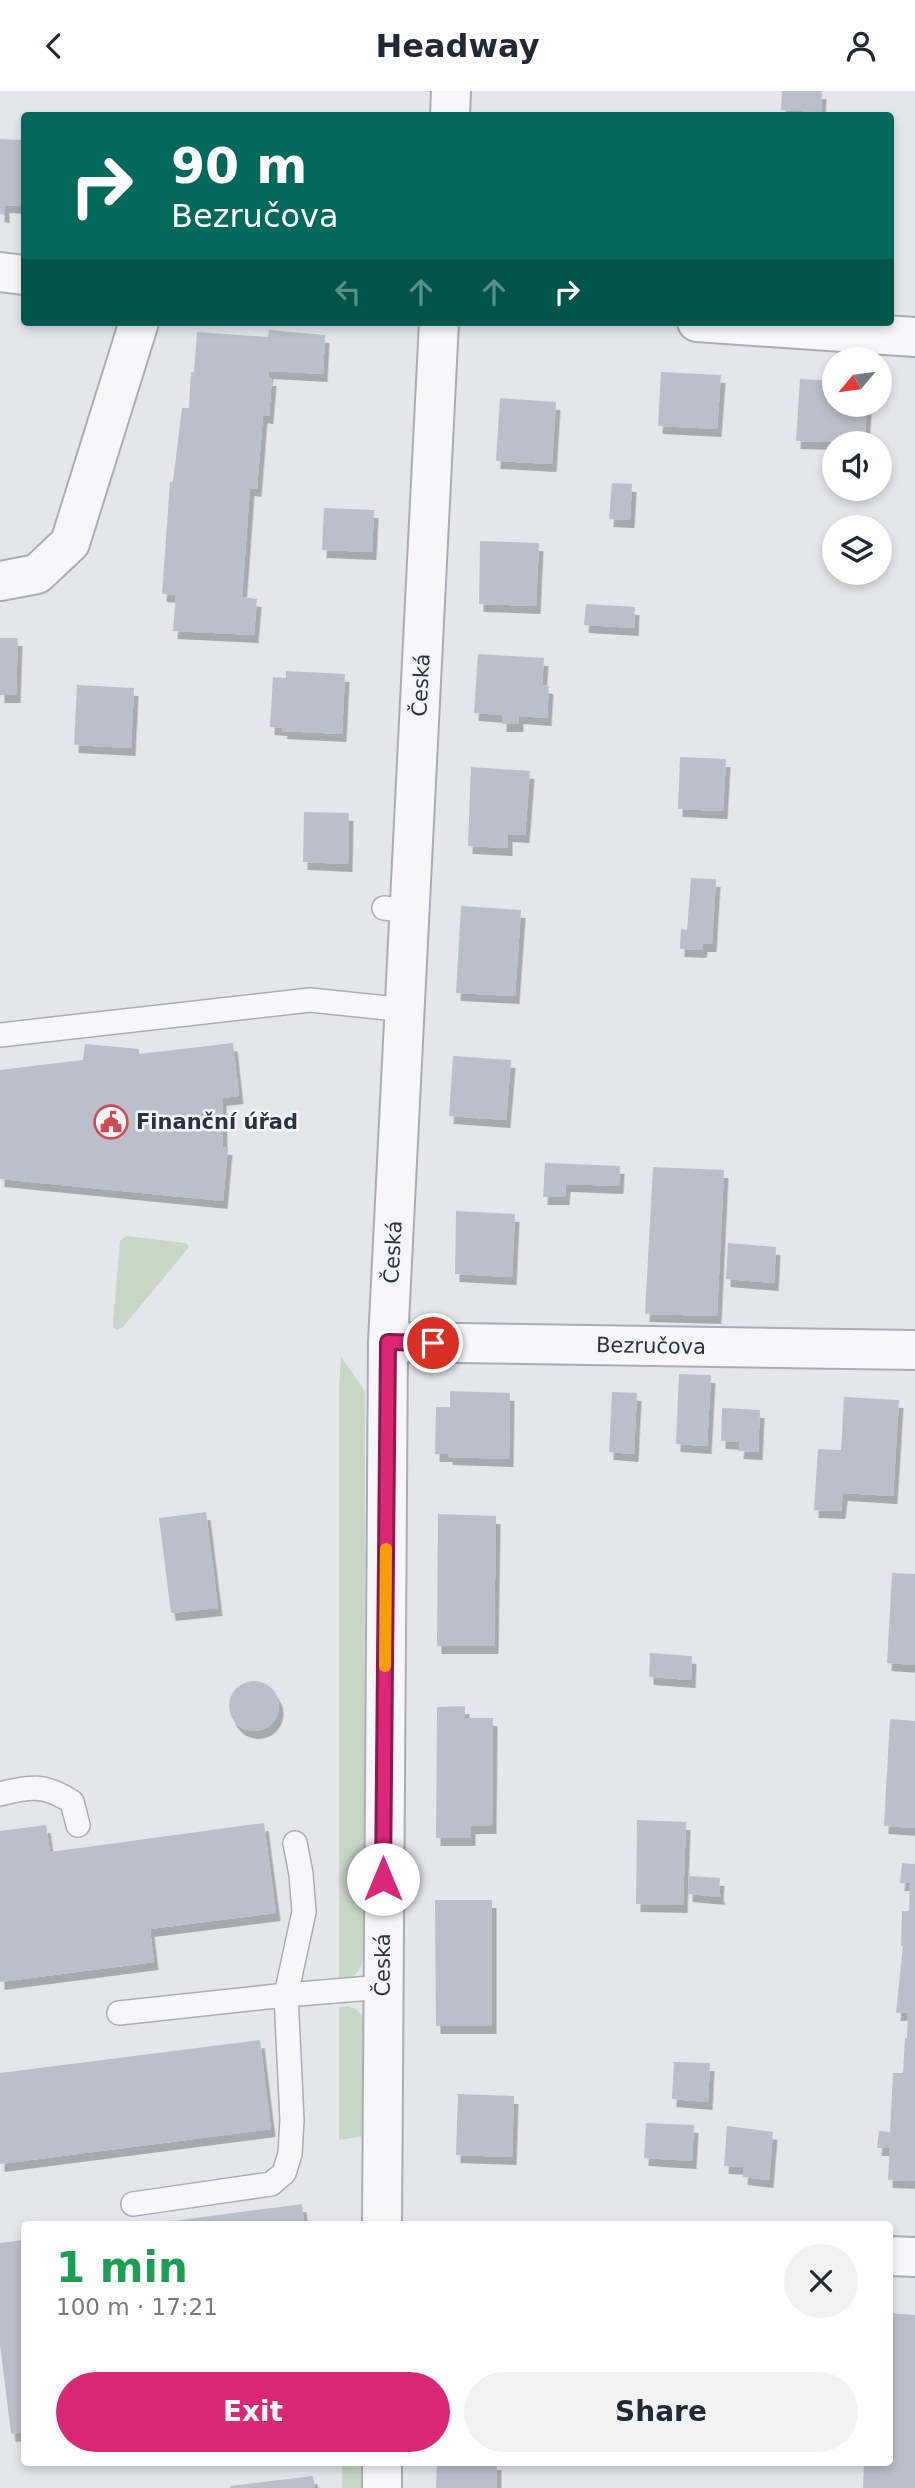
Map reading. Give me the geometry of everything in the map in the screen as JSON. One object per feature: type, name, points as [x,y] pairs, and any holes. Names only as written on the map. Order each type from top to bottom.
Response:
[{"type":"street","points":[[450,112],[451,91]]},
{"type":"street","points":[[0,272],[21,275]]},
{"type":"street","points":[[0,581],[37,574],[70,543],[138,326]]},
{"type":"street","name":"Česká","points":[[382,2221],[388,1342],[406,1010],[397,910],[439,326]]},
{"type":"street","points":[[756,326],[915,337]]},
{"type":"street","name":"Bezručova","points":[[388,1342],[915,1350]]},
{"type":"street","points":[[893,2256],[915,2257]]},
{"type":"street","points":[[382,2466],[382,2488]]},
{"type":"lane","points":[[0,1035],[310,1000],[406,1010]]},
{"type":"lane","points":[[0,1794],[29,1787],[55,1791],[72,1802],[78,1825]]},
{"type":"lane","points":[[133,2204],[271,2184],[284,2173],[290,2154],[292,2120],[286,1995],[304,1912],[302,1874],[295,1843]]},
{"type":"lane","points":[[119,2013],[383,1987]]},
{"type":"green space","points":[[126,1236],[186,1243],[189,1247],[123,1327],[117,1330],[113,1323],[120,1241]]},
{"type":"green space","points":[[341,1357],[365,1391],[364,1956],[356,1973],[339,1982],[339,1388]]},
{"type":"green space","points":[[339,2007],[356,2009],[364,2019],[365,2136],[339,2140]]},
{"type":"green space","points":[[342,2466],[363,2466],[363,2488],[342,2488]]},
{"type":"building","points":[[782,91],[822,91],[821,112],[781,110]]},
{"type":"building","points":[[0,139],[21,140],[21,206],[5,205],[5,215],[0,214]]},
{"type":"building","points":[[269,330],[325,335],[323,374],[269,371],[268,378],[272,378],[269,416],[263,415],[257,489],[250,488],[242,597],[257,599],[254,635],[173,631],[176,595],[162,594],[170,482],[173,482],[182,408],[189,408],[197,332],[268,337]]},
{"type":"building","points":[[661,372],[721,375],[717,429],[658,426]]},
{"type":"building","points":[[800,379],[822,380],[822,417],[866,417],[866,431],[822,431],[822,442],[796,441]]},
{"type":"building","points":[[500,398],[556,402],[552,464],[496,461]]},
{"type":"building","points":[[612,483],[632,484],[630,520],[609,519]]},
{"type":"building","points":[[324,508],[374,510],[372,552],[322,550]]},
{"type":"building","points":[[480,541],[539,543],[536,606],[479,604]]},
{"type":"building","points":[[586,604],[635,607],[634,628],[584,625]]},
{"type":"building","points":[[0,638],[18,638],[16,695],[0,695]]},
{"type":"building","points":[[478,654],[544,658],[542,685],[549,686],[547,718],[519,716],[519,724],[502,724],[502,715],[474,713]]},
{"type":"building","points":[[286,671],[345,674],[342,734],[282,731],[283,728],[270,727],[273,677],[286,678]]},
{"type":"building","points":[[77,685],[134,688],[131,748],[74,745]]},
{"type":"building","points":[[680,757],[726,759],[723,811],[678,809]]},
{"type":"building","points":[[471,767],[530,771],[525,835],[508,834],[508,848],[468,846]]},
{"type":"building","points":[[304,812],[349,813],[348,864],[303,862]]},
{"type":"building","points":[[691,878],[716,879],[712,944],[703,944],[702,950],[680,949],[681,929],[687,930]]},
{"type":"building","points":[[461,906],[521,910],[515,996],[456,993]]},
{"type":"building","name":"Finanční úřad","points":[[233,1043],[239,1096],[222,1098],[223,1147],[228,1147],[223,1201],[0,1179],[0,1070],[83,1060],[85,1044],[139,1049],[139,1054]]},
{"type":"building","points":[[453,1056],[511,1060],[506,1120],[449,1116]]},
{"type":"building","points":[[545,1163],[620,1166],[619,1186],[566,1184],[565,1197],[543,1197]]},
{"type":"building","points":[[653,1167],[724,1170],[717,1316],[645,1314]]},
{"type":"building","points":[[456,1211],[515,1214],[512,1277],[455,1274]]},
{"type":"building","points":[[728,1243],[776,1247],[774,1283],[726,1279]]},
{"type":"building","points":[[679,1374],[711,1375],[707,1446],[676,1444]]},
{"type":"building","points":[[450,1391],[510,1393],[509,1459],[448,1457],[448,1454],[435,1454],[436,1407],[450,1407]]},
{"type":"building","points":[[612,1392],[637,1393],[634,1454],[609,1452]]},
{"type":"building","points":[[844,1397],[899,1400],[893,1496],[843,1493],[841,1511],[814,1510],[818,1449],[841,1450]]},
{"type":"building","points":[[722,1408],[760,1410],[758,1452],[739,1451],[740,1442],[721,1441]]},
{"type":"building","points":[[206,1512],[218,1608],[171,1613],[159,1518]]},
{"type":"building","points":[[438,1514],[496,1516],[494,1646],[437,1646]]},
{"type":"building","points":[[892,1573],[915,1574],[915,1665],[887,1663]]},
{"type":"building","points":[[650,1653],[692,1656],[691,1680],[649,1677]]},
{"type":"building","points":[[254,1681],[271,1689],[279,1706],[271,1723],[254,1731],[237,1723],[229,1706],[237,1689]]},
{"type":"building","points":[[465,1706],[465,1718],[493,1718],[492,1826],[471,1826],[471,1838],[436,1838],[437,1707]]},
{"type":"building","points":[[890,1719],[915,1721],[915,1828],[884,1826]]},
{"type":"building","points":[[637,1820],[686,1822],[683,1905],[636,1904]]},
{"type":"building","points":[[264,1823],[276,1913],[150,1929],[154,1962],[0,1982],[0,1831],[46,1825],[50,1852]]},
{"type":"building","points":[[902,1863],[915,1864],[915,2181],[888,2180],[890,2148],[877,2148],[879,2131],[890,2132],[893,2073],[903,2073],[907,2038],[908,2013],[896,2013],[903,1946],[902,1911],[909,1911],[910,1883],[900,1883]]},
{"type":"building","points":[[689,1876],[720,1878],[721,1897],[688,1894]]},
{"type":"building","points":[[435,1900],[492,1900],[492,2026],[436,2026]]},
{"type":"building","points":[[260,2040],[271,2129],[0,2164],[0,2073]]},
{"type":"building","points":[[674,2062],[710,2063],[708,2102],[672,2099]]},
{"type":"building","points":[[458,2094],[514,2096],[512,2157],[456,2155]]},
{"type":"building","points":[[646,2123],[694,2125],[692,2161],[644,2158]]},
{"type":"building","points":[[727,2126],[773,2132],[769,2180],[743,2177],[744,2167],[724,2166]]},
{"type":"building","points":[[302,2204],[304,2221],[174,2221]]},
{"type":"building","points":[[21,2240],[21,2432],[11,2434],[0,2344],[0,2243]]},
{"type":"building","points":[[893,2313],[915,2315],[915,2488],[863,2488],[864,2466],[893,2466]]},
{"type":"building","points":[[437,2466],[497,2466],[497,2488],[436,2488]]},
{"type":"building","points":[[313,2476],[315,2488],[230,2488],[230,2486]]},
{"type":"slow traffic","points":[[385,1666],[386,1549]]},
{"type":"place","name":"Finanční úřad","points":[[111,1122]]},
{"type":"route","points":[[383,1879],[388,1342],[433,1343]]}]
